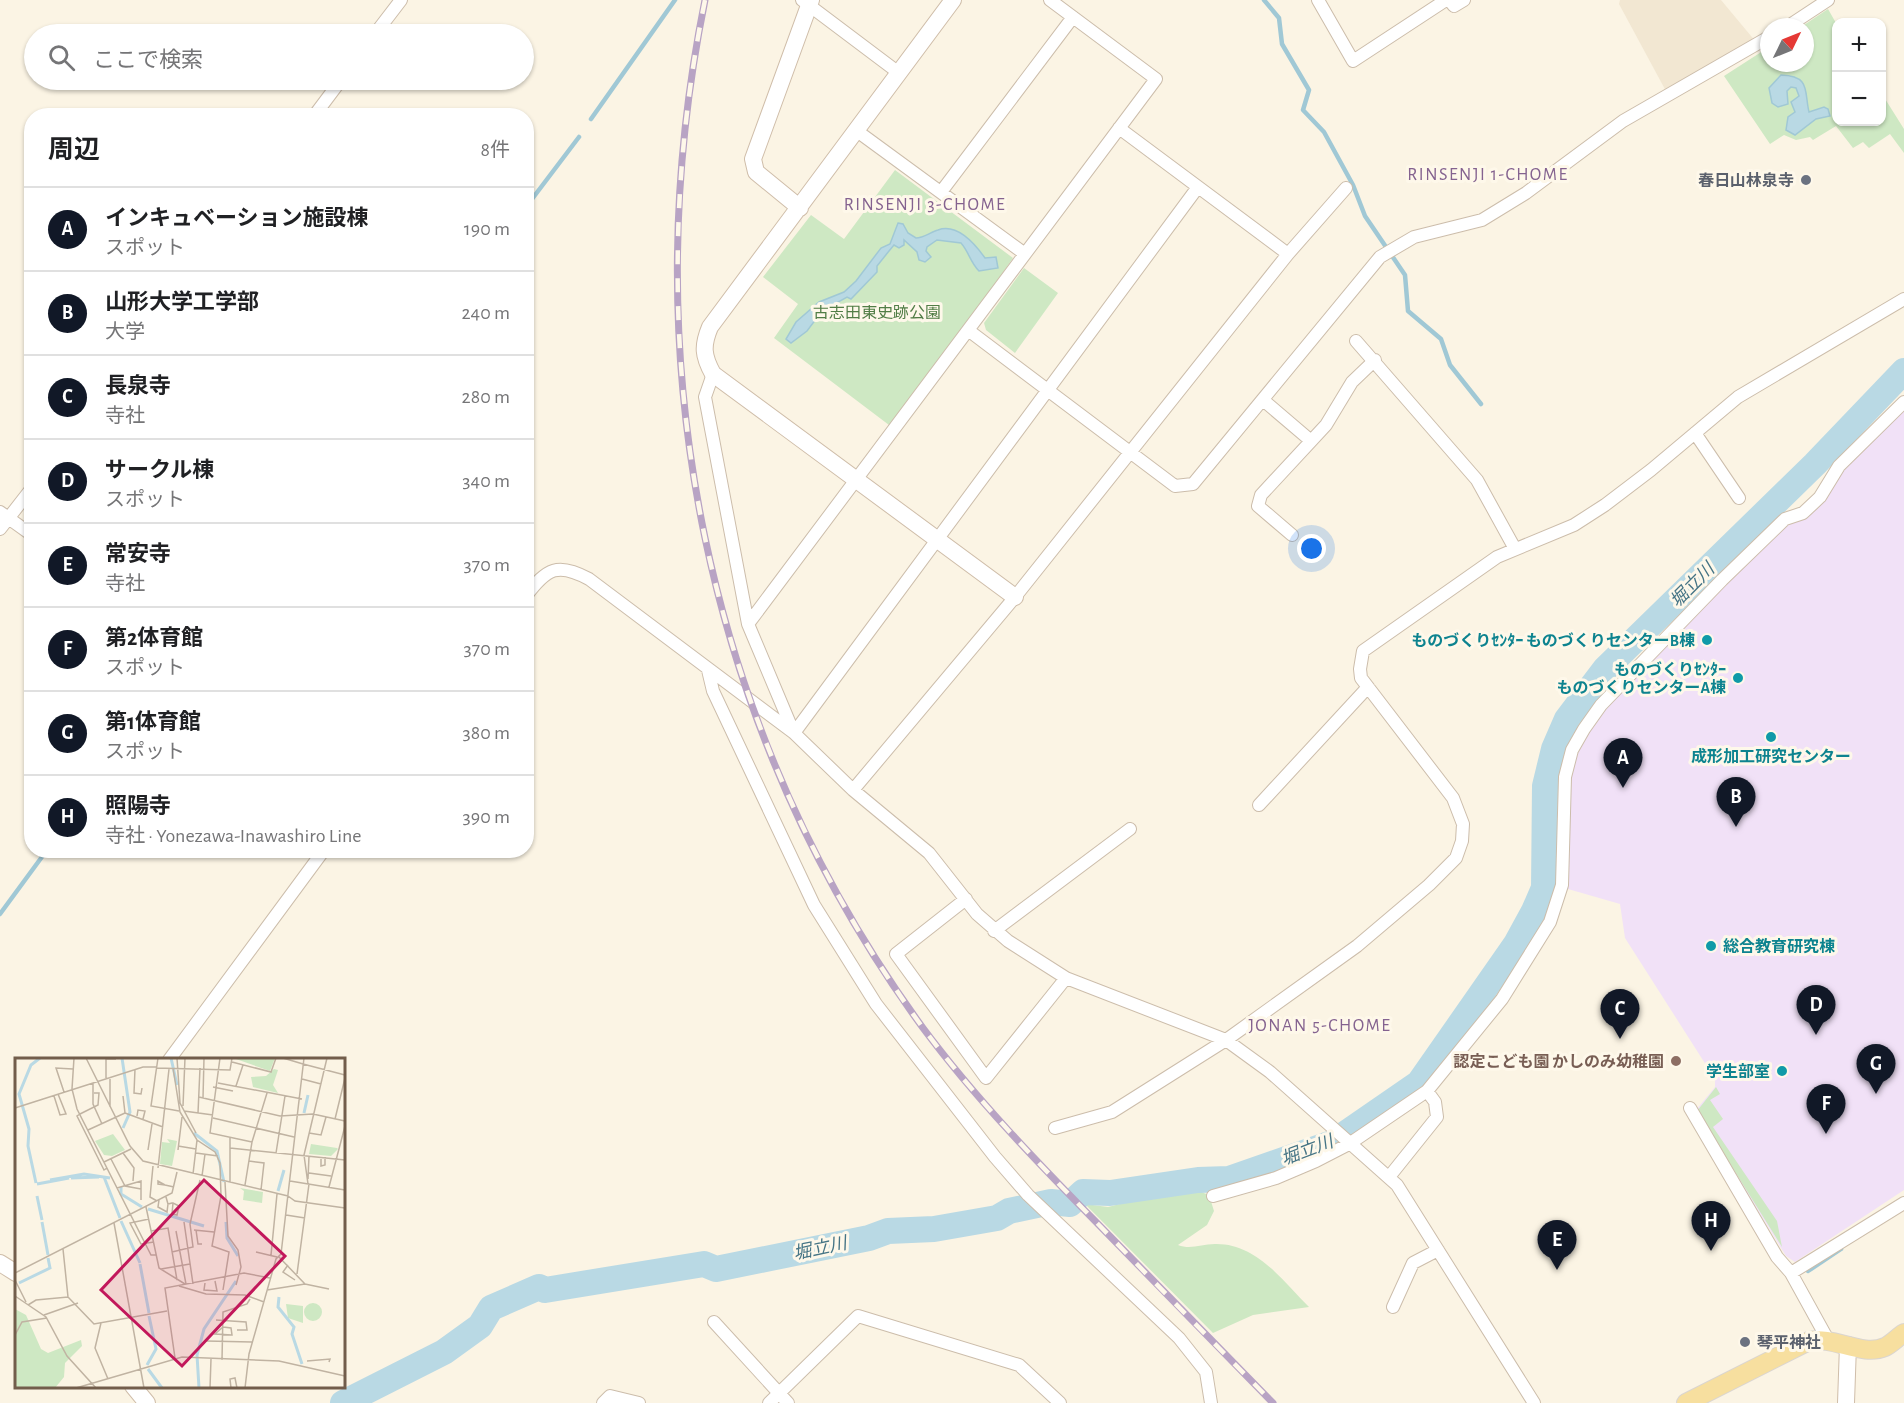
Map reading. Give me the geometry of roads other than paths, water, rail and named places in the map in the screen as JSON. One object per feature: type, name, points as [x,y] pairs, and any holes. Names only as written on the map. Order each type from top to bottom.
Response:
[{"type":"main road","points":[[1686,1403],[1796,1347],[1819,1339],[1871,1350],[1885,1347],[1904,1333]]},
{"type":"street","points":[[383,24],[401,0]]},
{"type":"street","points":[[952,0],[710,327],[703,344],[706,362],[713,374],[1015,597]]},
{"type":"street","points":[[748,624],[1156,79],[1050,0]]},
{"type":"street","points":[[1318,0],[1353,61],[1447,0],[1454,6],[1464,0]]},
{"type":"street","points":[[1800,18],[1828,0]]},
{"type":"street","points":[[800,208],[756,172],[753,159],[808,2],[899,73]]},
{"type":"street","points":[[941,192],[1073,17]]},
{"type":"street","points":[[968,330],[1133,452],[1175,486],[1193,484],[1380,257],[1414,237],[1482,220],[1526,193],[1623,121],[1760,42]]},
{"type":"street","points":[[320,108],[334,90]]},
{"type":"street","points":[[1119,128],[1288,254]]},
{"type":"street","points":[[857,131],[1024,254]]},
{"type":"street","points":[[794,733],[1198,187]]},
{"type":"street","points":[[853,790],[1133,452],[1288,254],[1346,188]]},
{"type":"street","points":[[1056,1128],[1112,1112],[1226,1040],[1357,946],[1429,885],[1456,858],[1462,841],[1463,824],[1453,798],[1361,678],[1359,669],[1363,651],[1497,557],[1574,525],[1651,470],[1738,397],[1904,299]]},
{"type":"street","points":[[1356,340],[1477,480],[1514,548]]},
{"type":"street","points":[[1292,535],[1258,506],[1261,495],[1326,425],[1352,382],[1375,360]]},
{"type":"street","points":[[713,374],[705,397],[748,624],[794,733]]},
{"type":"street","points":[[1263,400],[1310,441]]},
{"type":"street","points":[[1213,1196],[1276,1178],[1347,1142],[1426,1091],[1502,999],[1538,946],[1551,922],[1562,885],[1565,777],[1572,750],[1584,729],[1601,705],[1722,580],[1785,519],[1803,513],[1820,497],[1839,466],[1904,402]]},
{"type":"street","points":[[1695,433],[1739,498]]},
{"type":"street","points":[[0,530],[4,515],[24,496]]},
{"type":"street","points":[[4,515],[24,529]]},
{"type":"street","points":[[534,587],[546,574],[557,568],[572,570],[589,579],[794,733],[853,790],[929,853],[994,931],[1066,978],[1226,1040],[1270,1072],[1402,1191],[1534,1403]]},
{"type":"street","points":[[708,670],[712,691],[814,905],[876,1004],[1028,1196],[1179,1338],[1206,1372],[1211,1403]]},
{"type":"street","points":[[1259,805],[1368,687]]},
{"type":"street","points":[[994,931],[1130,828]]},
{"type":"street","points":[[170,1058],[318,858]]},
{"type":"street","points":[[966,899],[896,954],[986,1078],[1066,978]]},
{"type":"street","points":[[1389,1177],[1437,1117],[1435,1102],[1426,1091]]},
{"type":"street","points":[[1690,1108],[1778,1257],[1791,1273],[1828,1340]]},
{"type":"street","points":[[1791,1273],[1904,1203]]},
{"type":"street","points":[[1392,1307],[1413,1263],[1438,1250]]},
{"type":"street","points":[[769,1403],[784,1398],[858,1316],[1019,1365],[1060,1403]]},
{"type":"street","points":[[714,1322],[784,1398]]},
{"type":"street","points":[[1846,1403],[1848,1345]]},
{"type":"street","points":[[135,1388],[147,1403]]},
{"type":"street","points":[[603,1403],[610,1396],[639,1403]]},
{"type":"water","points":[[1781,75],[1797,78],[1802,82],[1806,91],[1809,112],[1824,107],[1828,109],[1830,116],[1816,119],[1795,135],[1786,130],[1788,117],[1795,112],[1791,102],[1799,96],[1796,88],[1791,87],[1787,91],[1788,104],[1778,107],[1772,103],[1769,88]]},
{"type":"water","points":[[898,223],[903,224],[908,233],[916,238],[945,229],[959,232],[971,241],[985,258],[996,257],[998,268],[979,271],[961,243],[937,240],[927,247],[926,251],[931,257],[925,262],[919,260],[917,252],[904,240],[904,245],[899,248],[894,245],[877,266],[877,272],[851,299],[847,297],[822,311],[807,331],[791,343],[786,339],[796,322],[819,302],[844,292],[856,281],[881,248],[890,244]]},
{"type":"waterway","points":[[591,119],[675,0]]},
{"type":"waterway","points":[[1264,0],[1279,18],[1282,44],[1309,90],[1303,110],[1324,132],[1353,185],[1365,216],[1405,275],[1408,311],[1441,339],[1450,365],[1481,404]]},
{"type":"waterway","points":[[534,196],[579,137]]},
{"type":"waterway","name":"堀立川","points":[[343,1403],[444,1352],[480,1326],[491,1308],[539,1287],[545,1290],[704,1264],[716,1269],[869,1238],[888,1231],[934,1229],[997,1218],[1009,1211],[1051,1202],[1070,1204],[1083,1192],[1110,1193],[1198,1180],[1229,1179],[1332,1143],[1419,1083],[1516,944],[1544,888],[1545,786],[1554,749],[1567,719],[1605,669],[1815,464],[1904,371]]},
{"type":"waterway","points":[[0,914],[41,858]]},
{"type":"waterway","points":[[1808,1271],[1841,1249]]},
{"type":"railway","points":[[705,0],[684,136],[678,271],[684,405],[705,537],[739,667],[787,792],[848,913],[923,1028],[943,1054],[1030,1154],[1273,1403]]},
{"type":"place","name":"春日山林泉寺","points":[[1806,180]]},
{"type":"place","name":"ものづくりｾﾝﾀｰ ものづくりセンターB棟","points":[[1707,640]]},
{"type":"place","name":"ものづくりｾﾝﾀｰ ものづくりセンターA棟","points":[[1738,678]]},
{"type":"place","name":"成形加工研究センター","points":[[1771,737]]},
{"type":"place","name":"インキュベーション施設棟","points":[[1623,788]]},
{"type":"place","name":"山形大学工学部","points":[[1736,827]]},
{"type":"place","name":"総合教育研究棟","points":[[1711,946]]},
{"type":"place","name":"サークル棟","points":[[1816,1035]]},
{"type":"place","name":"長泉寺","points":[[1620,1039]]},
{"type":"place","name":"認定こども園 かしのみ幼稚園","points":[[1676,1061]]},
{"type":"place","name":"学生部室","points":[[1782,1071]]},
{"type":"place","name":"第1体育館","points":[[1876,1094]]},
{"type":"place","name":"第2体育館","points":[[1826,1134]]},
{"type":"place","name":"照陽寺","points":[[1711,1251]]},
{"type":"place","name":"常安寺","points":[[1557,1270]]},
{"type":"place","name":"琴平神社","points":[[1745,1342]]},
{"type":"district","name":"RINSENJI 1-CHOME","points":[[1488,174]]},
{"type":"district","name":"RINSENJI 3-CHOME","points":[[925,204]]},
{"type":"district","name":"JONAN 5-CHOME","points":[[1320,1025]]},
{"type":"park label","name":"古志田東史跡公園","points":[[877,312]]}]
